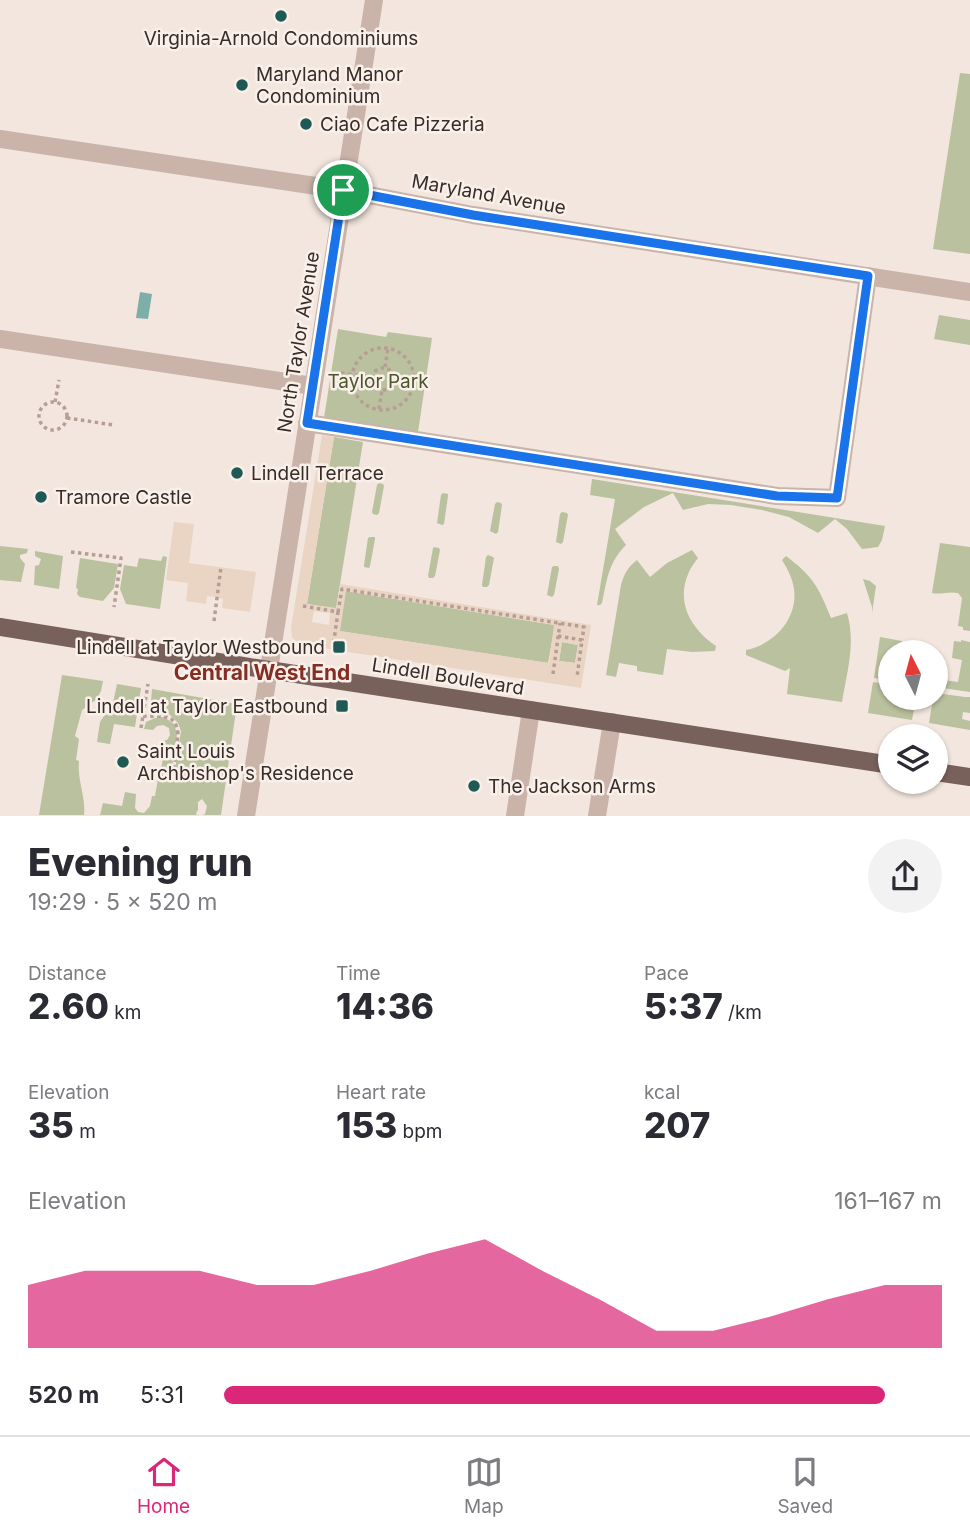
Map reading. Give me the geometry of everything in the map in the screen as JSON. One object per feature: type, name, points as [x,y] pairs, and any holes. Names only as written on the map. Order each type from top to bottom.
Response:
[{"type":"main road","name":"Lindell Boulevard","points":[[0,627],[878,763]]},
{"type":"main road","points":[[948,774],[970,778]]},
{"type":"street","name":"North Taylor Avenue","points":[[246,816],[374,0]]},
{"type":"street","name":"Maryland Avenue","points":[[0,139],[343,190],[473,215],[970,292]]},
{"type":"street","points":[[307,423],[777,496],[837,498],[868,276]]},
{"type":"street","points":[[0,339],[313,386]]},
{"type":"street","points":[[515,816],[531,710]]},
{"type":"street","points":[[597,816],[612,722]]},
{"type":"path","points":[[385,368],[388,348]]},
{"type":"path","points":[[388,348],[398,352],[412,366],[414,384],[411,394],[397,407],[379,410],[370,407],[358,397],[352,383],[353,374],[361,357],[369,351],[388,348]]},
{"type":"path","points":[[378,368],[385,368],[392,371],[394,381],[391,387],[382,390],[375,387],[372,377],[378,368]]},
{"type":"path","points":[[341,373],[372,377]]},
{"type":"path","points":[[55,402],[59,380]]},
{"type":"path","points":[[394,381],[414,384]]},
{"type":"path","points":[[379,410],[382,390]]},
{"type":"path","points":[[55,402],[65,409],[67,418],[59,429],[49,430],[41,425],[38,416],[41,407],[55,402]]},
{"type":"path","points":[[67,418],[114,425]]},
{"type":"path","points":[[71,552],[121,558],[114,607]]},
{"type":"path","points":[[214,621],[220,567]]},
{"type":"path","points":[[334,640],[342,589],[584,627],[576,677]]},
{"type":"path","points":[[303,606],[338,612]]},
{"type":"path","points":[[553,674],[560,623]]},
{"type":"path","points":[[558,636],[582,640]]},
{"type":"path","points":[[141,728],[148,684]]},
{"type":"path","points":[[143,716],[167,717],[176,723],[178,729],[173,776],[157,776]]},
{"type":"green space","points":[[960,73],[970,74],[970,254],[933,249]]},
{"type":"green space","points":[[939,315],[970,320],[970,345],[934,339]]},
{"type":"green space","name":"Taylor Park","points":[[338,329],[386,337],[388,332],[432,338],[418,432],[324,418]]},
{"type":"green space","points":[[334,437],[363,442],[336,609],[307,604]]},
{"type":"green space","points":[[592,479],[885,526],[878,547],[862,549],[847,529],[835,519],[818,533],[789,517],[762,510],[708,504],[683,510],[673,493],[644,507],[615,529],[626,545],[612,565],[602,603],[597,605],[615,499],[590,495]]},
{"type":"green space","points":[[379,483],[384,486],[377,515],[372,512]]},
{"type":"green space","points":[[443,493],[448,496],[442,525],[437,523]]},
{"type":"green space","points":[[497,502],[502,505],[496,534],[490,531]]},
{"type":"green space","points":[[562,512],[568,515],[561,544],[556,542]]},
{"type":"green space","points":[[370,537],[375,539],[369,568],[364,565]]},
{"type":"green space","points":[[940,543],[970,547],[970,631],[958,626],[962,598],[958,593],[932,593]]},
{"type":"green space","points":[[0,546],[28,549],[27,553],[20,555],[25,564],[21,582],[0,580]]},
{"type":"green space","points":[[434,547],[440,550],[435,576],[429,578],[428,576]]},
{"type":"green space","points":[[692,550],[698,558],[685,583],[685,604],[693,623],[716,646],[715,651],[667,649],[663,675],[637,671],[637,666],[619,663],[616,677],[606,675],[621,585],[631,565],[637,560],[650,577],[667,563]]},
{"type":"green space","points":[[35,551],[63,556],[59,589],[34,585],[35,566],[39,565],[41,559],[35,556]]},
{"type":"green space","points":[[488,555],[494,558],[489,585],[483,587],[486,557]]},
{"type":"green space","points":[[163,556],[167,557],[160,609],[126,604],[120,589],[124,565],[137,567],[139,558],[161,561]]},
{"type":"green space","points":[[786,556],[814,583],[831,618],[847,613],[851,646],[842,702],[787,694],[790,668],[785,671],[746,655],[746,650],[769,640],[779,632],[792,612],[794,588],[782,560]]},
{"type":"green space","points":[[80,558],[118,564],[114,588],[103,601],[80,597],[77,594]]},
{"type":"green space","points":[[554,566],[559,569],[552,597],[547,595]]},
{"type":"green space","points":[[863,579],[876,586],[872,613],[872,607]]},
{"type":"green space","points":[[345,591],[555,625],[548,663],[339,631]]},
{"type":"green space","points":[[954,641],[970,642],[970,692],[948,689],[948,681],[958,682],[962,660],[952,658]]},
{"type":"green space","points":[[562,642],[578,645],[575,663],[559,661]]},
{"type":"green space","points":[[878,651],[878,678],[874,678]]},
{"type":"green space","points":[[62,675],[103,681],[97,699],[82,710],[75,736],[79,739],[76,760],[79,761],[84,815],[39,815]]},
{"type":"green space","points":[[873,682],[878,683],[878,710],[914,710],[912,720],[868,713]]},
{"type":"green space","points":[[117,684],[141,688],[135,727],[114,724],[110,744],[97,742],[100,722],[113,703]]},
{"type":"green space","points":[[152,689],[237,704],[221,815],[203,815],[207,806],[202,799],[198,802],[197,815],[100,815],[103,803],[122,806],[125,792],[136,794],[135,808],[144,813],[150,806],[152,796],[155,796],[158,779],[173,782],[181,731],[178,723],[169,714],[150,714]]},
{"type":"green space","points":[[948,695],[970,697],[970,713],[963,712],[962,719],[970,721],[970,730],[948,726],[948,724],[929,723],[931,710],[948,710]]},
{"type":"green space","points":[[164,717],[174,724],[177,734],[169,775],[156,773],[156,770],[161,768],[162,764],[158,753],[160,742],[167,740],[170,735],[169,728],[163,725],[153,730],[144,729],[146,722]]},
{"type":"shaded area","points":[[322,435],[334,437],[307,604],[336,608],[340,584],[591,625],[581,688],[303,645],[292,638],[291,628]],"holes":[[[346,591],[554,625],[549,663],[340,631]],[[314,611],[330,613],[329,625],[312,622]],[[562,642],[578,645],[575,663],[559,661]]]},
{"type":"shaded area","points":[[174,522],[194,524],[189,563],[256,572],[250,612],[222,608],[223,599],[216,597],[207,596],[206,604],[186,601],[188,583],[166,580]]},
{"type":"water","points":[[140,292],[152,294],[148,319],[136,318]]},
{"type":"place","name":"Virginia-Arnold Condominiums","points":[[281,16]]},
{"type":"place","name":"Maryland Manor Condominium","points":[[242,85]]},
{"type":"place","name":"Ciao Cafe Pizzeria","points":[[306,124]]},
{"type":"place","name":"Lindell Terrace","points":[[237,473]]},
{"type":"place","name":"Tramore Castle","points":[[41,497]]},
{"type":"place","name":"Lindell at Taylor Westbound","points":[[339,647]]},
{"type":"place","name":"Lindell at Taylor Eastbound","points":[[342,706]]},
{"type":"place","name":"Saint Louis Archbishop's Residence","points":[[123,762]]},
{"type":"place","name":"The Jackson Arms","points":[[474,786]]},
{"type":"district","name":"Central West End","points":[[262,673]]},
{"type":"route","points":[[343,190],[473,215],[868,276],[837,498],[777,496],[307,423],[343,190]]}]
